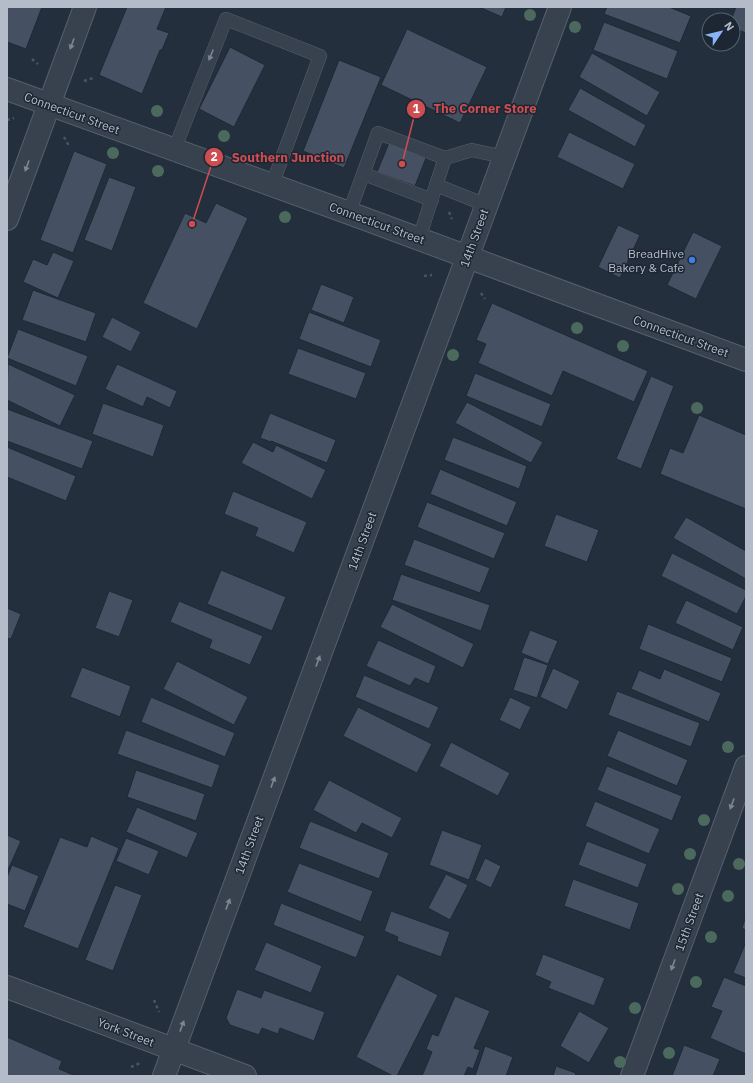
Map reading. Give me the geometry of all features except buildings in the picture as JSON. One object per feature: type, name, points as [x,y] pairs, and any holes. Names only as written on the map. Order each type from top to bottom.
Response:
[{"type":"street","points":[[7,219],[85,7]]},
{"type":"street","name":"14th Street","points":[[164,1076],[560,7]]},
{"type":"street","name":"Connecticut Street","points":[[7,89],[349,213],[746,360]]},
{"type":"street","name":"15th Street","points":[[632,1076],[746,767]]},
{"type":"street","name":"York Street","points":[[7,987],[245,1076]]},
{"type":"lane","points":[[174,150],[226,19],[320,56],[272,185]]},
{"type":"lane","points":[[349,213],[378,133],[445,158],[472,150],[504,157]]},
{"type":"lane","points":[[419,239],[445,158]]},
{"type":"lane","points":[[364,174],[432,200]]},
{"type":"lane","points":[[436,186],[486,205]]},
{"type":"path","points":[[32,59],[38,64]]},
{"type":"path","points":[[83,82],[93,78]]},
{"type":"path","points":[[63,136],[69,146]]},
{"type":"path","points":[[449,212],[452,219]]},
{"type":"path","points":[[424,276],[432,275]]},
{"type":"path","points":[[479,291],[485,299]]},
{"type":"path","points":[[154,1000],[159,1012]]},
{"type":"path","points":[[131,1067],[140,1063]]},
{"type":"place","name":"The Corner Store","points":[[402,164]]},
{"type":"place","name":"Southern Junction","points":[[192,224]]},
{"type":"place","name":"BreadHive Bakery & Cafe","points":[[692,260]]}]
